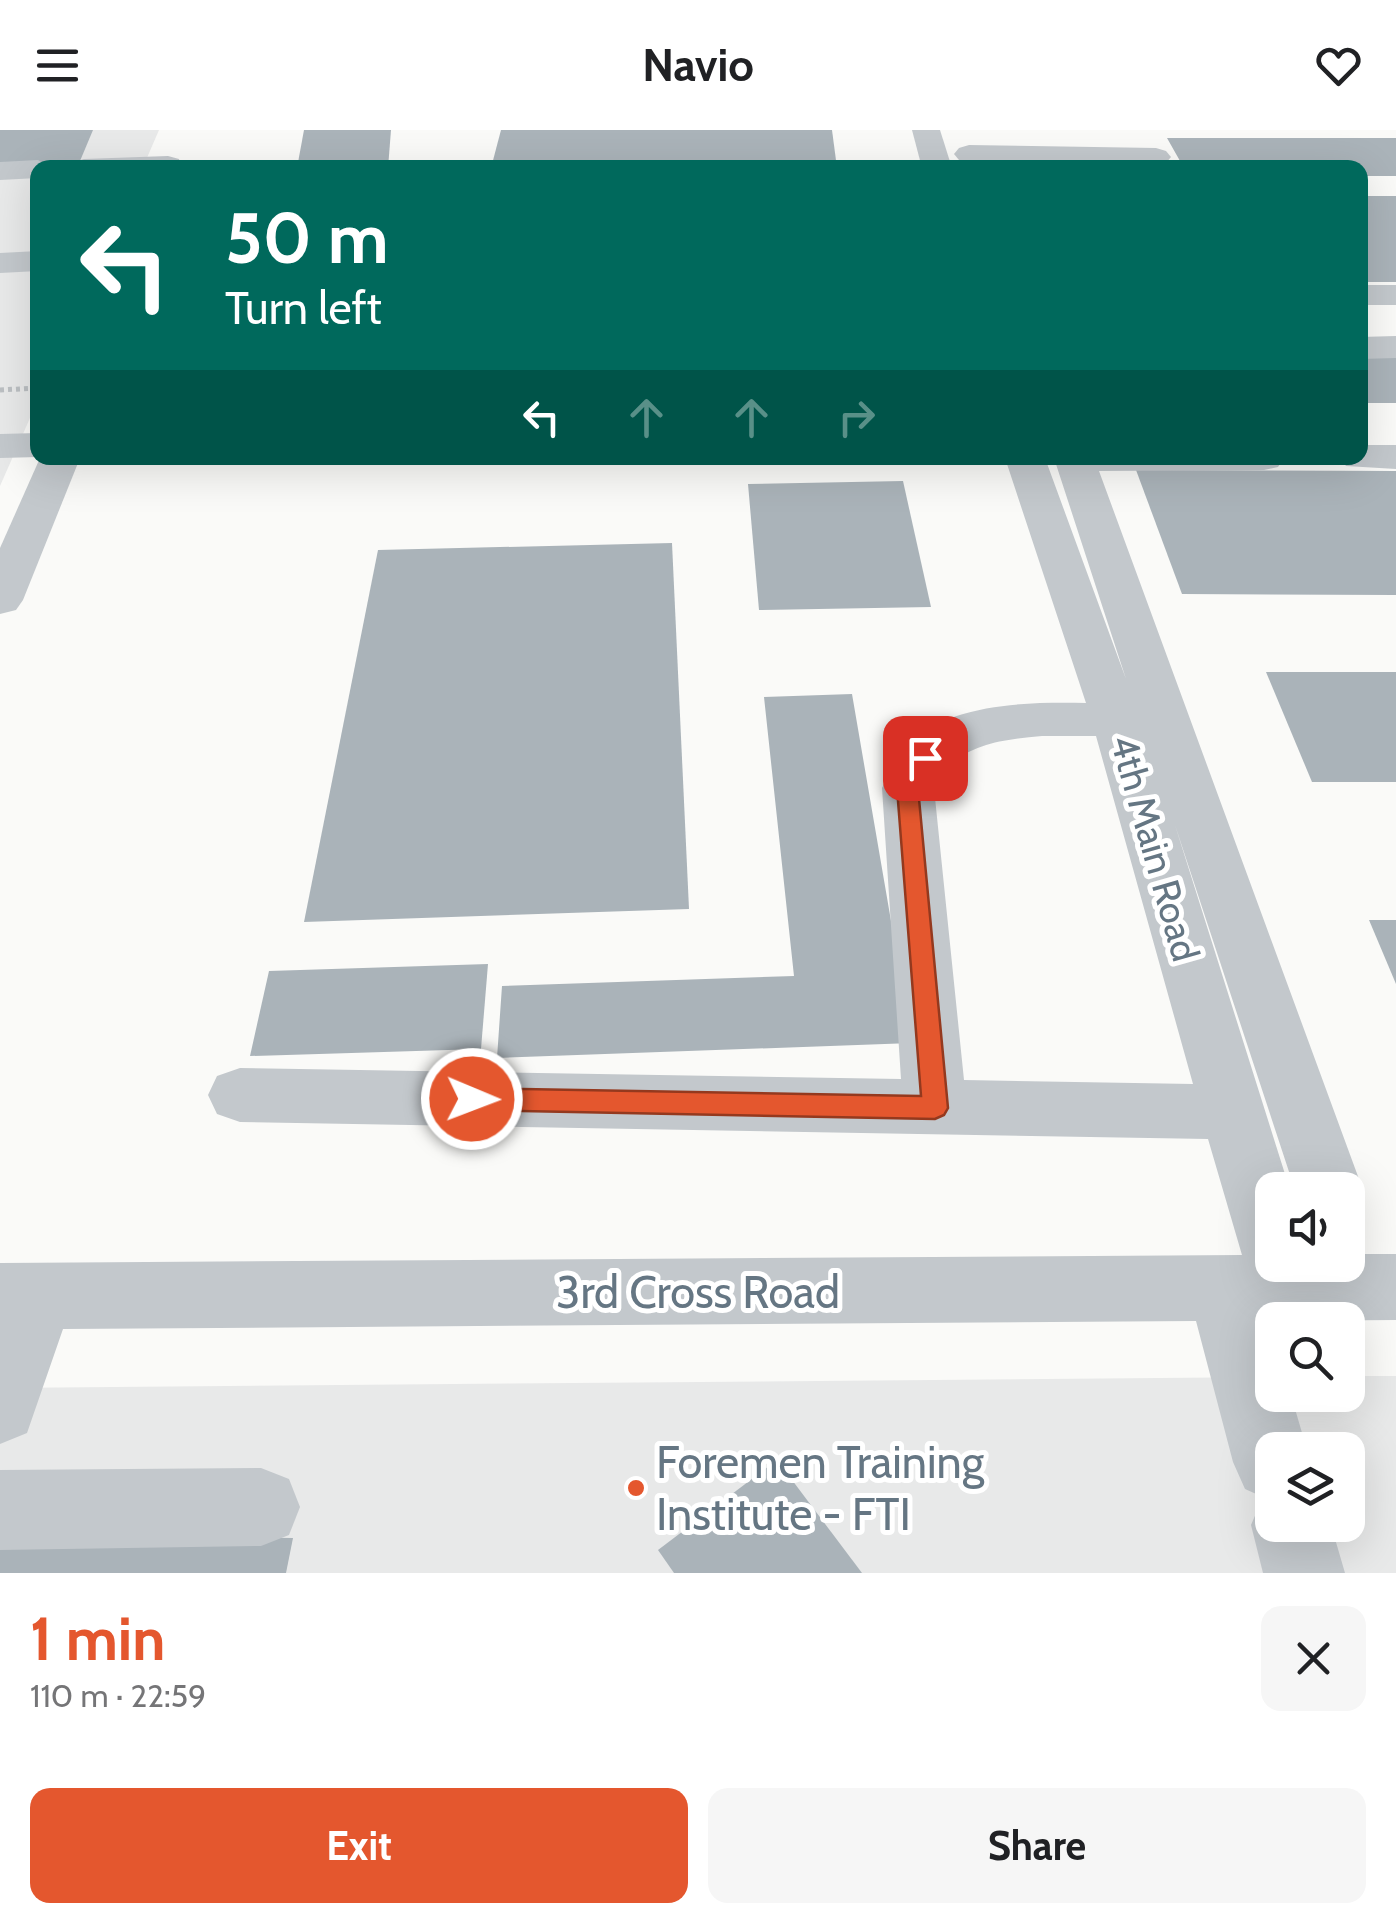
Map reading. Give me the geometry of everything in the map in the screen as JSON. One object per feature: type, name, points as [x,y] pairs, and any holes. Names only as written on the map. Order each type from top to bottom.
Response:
[{"type":"street","points":[[926,130],[934,160]]},
{"type":"street","points":[[967,151],[1103,143],[1156,157]]},
{"type":"street","points":[[150,160],[178,155]]},
{"type":"street","points":[[0,170],[30,169]]},
{"type":"street","points":[[0,263],[30,261]]},
{"type":"street","points":[[1368,295],[1396,295]]},
{"type":"street","points":[[1368,310],[1396,310]]},
{"type":"street","points":[[1368,348],[1396,348]]},
{"type":"street","points":[[0,446],[30,444]]},
{"type":"street","points":[[1368,457],[1396,457]]},
{"type":"street","points":[[1,543],[38,465]]},
{"type":"street","points":[[0,600],[57,465]]},
{"type":"street","name":"4th Main Road","points":[[1027,465],[1118,720],[1233,1112],[1255,1221]]},
{"type":"street","name":"4th Main Road","points":[[1076,465],[1323,1172]]},
{"type":"street","points":[[935,1108],[908,788],[925,758],[950,741],[1011,720],[1118,720]]},
{"type":"street","points":[[240,1095],[1233,1112]]},
{"type":"street","name":"3rd Cross Road","points":[[19,1296],[1255,1271]]},
{"type":"street","name":"4th Main Road","points":[[1265,1282],[1271,1432]]},
{"type":"street","points":[[0,1407],[19,1296]]},
{"type":"street","points":[[0,1510],[260,1506]]},
{"type":"street","points":[[1295,1542],[1304,1573]]},
{"type":"path","points":[[0,390],[30,388]]},
{"type":"shaded area","points":[[0,130],[159,130],[146,160],[30,160],[30,418],[0,486]]},
{"type":"shaded area","name":"Foremen Training Institute - FTI","points":[[1365,1376],[1396,1376],[1396,1573],[0,1573],[0,1388],[1255,1377],[1255,1412],[1365,1412]]},
{"type":"building","points":[[0,130],[93,130],[80,160],[30,160],[30,164],[0,165]]},
{"type":"building","points":[[304,130],[391,130],[389,160],[298,160]]},
{"type":"building","points":[[501,130],[832,130],[836,160],[493,160]]},
{"type":"building","points":[[1167,138],[1396,138],[1396,176],[1368,176],[1368,160],[1179,160]]},
{"type":"building","points":[[1368,196],[1396,196],[1396,282],[1368,282]]},
{"type":"building","points":[[1368,353],[1396,353],[1396,403],[1368,403]]},
{"type":"building","points":[[1136,470],[1396,471],[1396,595],[1182,594]]},
{"type":"building","points":[[903,481],[931,607],[759,610],[748,484]]},
{"type":"building","points":[[672,543],[689,909],[304,922],[378,550]]},
{"type":"building","points":[[1266,672],[1396,672],[1396,782],[1312,782]]},
{"type":"building","points":[[852,694],[912,1043],[497,1058],[502,986],[794,976],[764,697]]},
{"type":"building","points":[[1369,920],[1396,920],[1396,984]]},
{"type":"building","points":[[488,964],[481,1049],[250,1056],[269,971]]},
{"type":"building","points":[[777,1460],[862,1573],[674,1573],[658,1550]]},
{"type":"building","points":[[0,1534],[293,1538],[286,1573],[0,1573]]},
{"type":"place","name":"Foremen Training Institute - FTI","points":[[636,1488]]},
{"type":"route","points":[[472,1099],[935,1108],[908,788],[925,758]]}]
